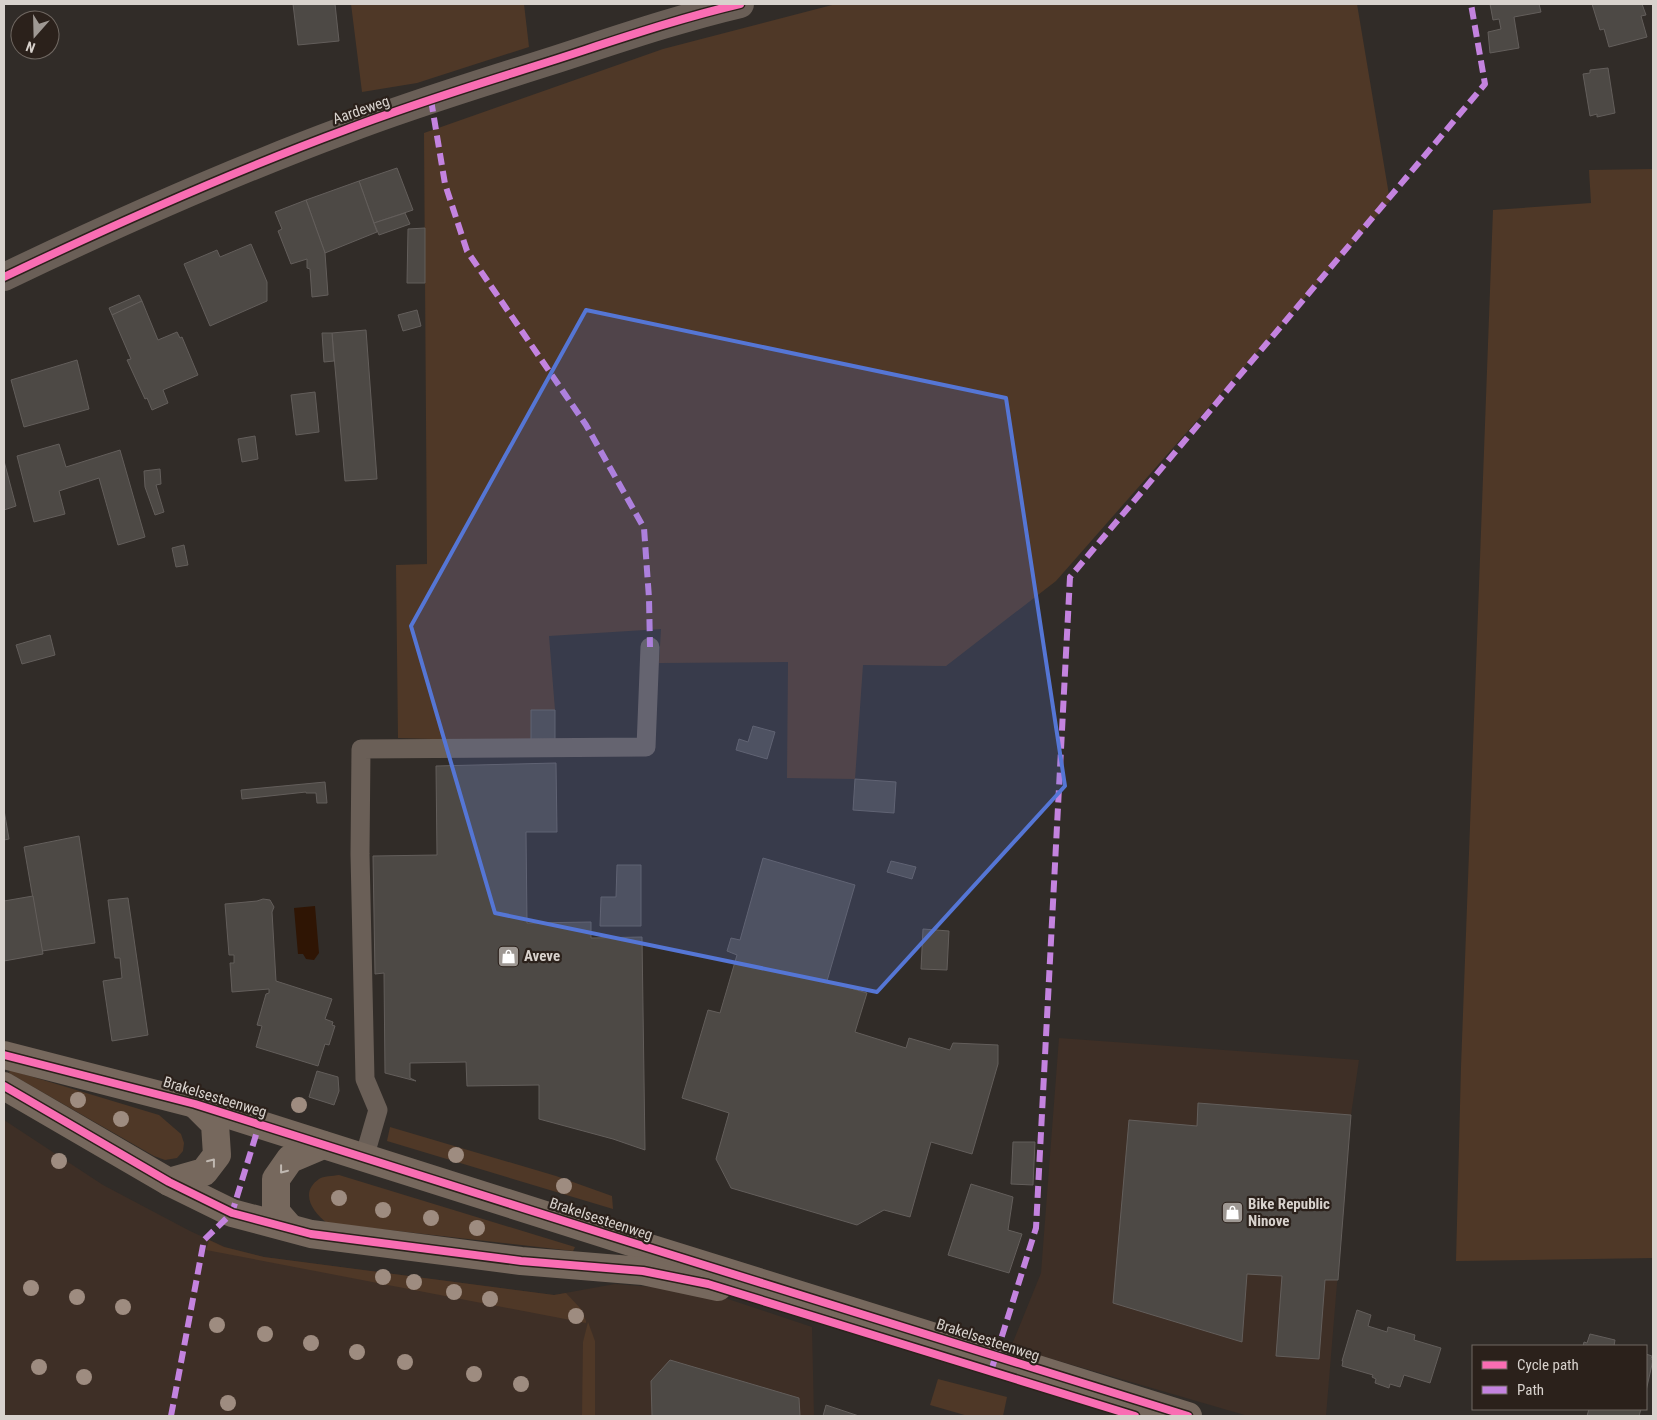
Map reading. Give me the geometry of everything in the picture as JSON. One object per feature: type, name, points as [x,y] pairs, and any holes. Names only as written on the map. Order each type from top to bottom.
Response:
[{"type":"main road","name":"Brakelsesteenweg","points":[[4,1055],[195,1104],[994,1357],[1188,1416]]},
{"type":"main road","name":"Brakelsesteenweg","points":[[4,1086],[169,1182],[232,1213],[312,1234],[521,1261],[643,1271],[708,1284],[1131,1416]]},
{"type":"main road","name":"Brakelsesteenweg","points":[[169,1182],[204,1172],[217,1155],[215,1124],[195,1104]]},
{"type":"main road","points":[[289,1227],[276,1212],[276,1178],[290,1159],[323,1145]]},
{"type":"street","name":"Aardeweg","points":[[4,277],[166,203],[250,167],[345,130],[476,84],[651,28],[740,4]]},
{"type":"lane","points":[[364,1158],[378,1110],[365,1079],[360,854],[361,749],[646,747],[650,647]]},
{"type":"highlighted area","points":[[586,310],[1006,398],[1065,786],[877,992],[495,913],[411,626]]},
{"type":"shaded area","points":[[351,4],[524,4],[529,47],[417,83],[362,92]]},
{"type":"shaded area","points":[[836,4],[1357,4],[1390,201],[1056,581],[946,666],[863,665],[855,779],[787,778],[788,662],[659,663],[661,629],[549,636],[555,710],[531,710],[531,742],[398,738],[396,565],[427,564],[424,133],[663,49]]},
{"type":"shaded area","points":[[1653,169],[1653,1258],[1456,1261],[1461,1067],[1493,210],[1591,203],[1589,170]]},
{"type":"shaded area","points":[[315,906],[319,953],[314,960],[306,959],[303,954],[298,954],[294,908]]},
{"type":"shaded area","points":[[1059,1038],[1359,1060],[1351,1115],[1326,1416],[1248,1416],[1011,1347],[1041,1273]]},
{"type":"shaded area","points":[[10,1070],[159,1115],[181,1134],[184,1143],[183,1151],[177,1158],[165,1160],[154,1156],[9,1073]]},
{"type":"shaded area","points":[[4,1120],[103,1185],[190,1231],[225,1247],[264,1257],[554,1295],[615,1284],[704,1291],[812,1327],[814,1416],[4,1416]]},
{"type":"shaded area","points":[[390,1127],[556,1176],[612,1196],[613,1209],[387,1141]]},
{"type":"shaded area","points":[[339,1175],[575,1247],[573,1251],[327,1223],[313,1208],[309,1196],[310,1190],[313,1184],[321,1178]]},
{"type":"shaded area","points":[[209,1240],[224,1247],[264,1257],[554,1295],[566,1293],[581,1309],[586,1323],[206,1250]]},
{"type":"shaded area","points":[[588,1322],[595,1341],[595,1416],[582,1416],[583,1342]]},
{"type":"shaded area","points":[[938,1379],[1007,1397],[1003,1416],[968,1416],[930,1405]]},
{"type":"building","points":[[293,4],[335,4],[339,41],[298,45]]},
{"type":"building","points":[[1490,4],[1539,4],[1541,12],[1514,17],[1519,48],[1490,53],[1488,32],[1501,29],[1499,19],[1493,20]]},
{"type":"building","points":[[1592,4],[1642,4],[1646,15],[1641,16],[1647,37],[1609,47],[1604,29],[1600,30]]},
{"type":"building","points":[[1608,68],[1615,113],[1597,117],[1597,114],[1590,116],[1583,74],[1590,73],[1590,70]]},
{"type":"building","points":[[397,168],[413,210],[374,223],[359,181]]},
{"type":"building","points":[[359,181],[377,232],[325,253],[306,200]]},
{"type":"building","points":[[306,200],[325,253],[328,295],[312,297],[310,269],[307,268],[307,259],[291,264],[278,231],[282,229],[275,212]]},
{"type":"building","points":[[405,213],[410,224],[379,235],[374,223]]},
{"type":"building","points":[[425,228],[425,283],[407,283],[408,229]]},
{"type":"building","points":[[251,244],[267,282],[267,301],[210,326],[184,264],[217,250],[220,257]]},
{"type":"building","points":[[139,295],[142,301],[112,315],[109,308]]},
{"type":"building","points":[[142,301],[158,340],[177,332],[180,338],[182,337],[198,375],[163,390],[168,403],[152,410],[127,360],[131,359],[112,315]]},
{"type":"building","points":[[417,310],[421,326],[403,331],[398,315]]},
{"type":"building","points":[[366,330],[377,479],[345,481],[332,333]]},
{"type":"building","points":[[322,333],[332,333],[334,361],[324,362]]},
{"type":"building","points":[[77,360],[89,409],[24,427],[11,380]]},
{"type":"building","points":[[315,392],[319,432],[296,435],[291,395]]},
{"type":"building","points":[[255,436],[258,459],[242,462],[238,439]]},
{"type":"building","points":[[59,444],[66,467],[120,450],[145,537],[118,545],[99,478],[59,491],[65,514],[34,522],[17,456]]},
{"type":"building","points":[[4,461],[16,506],[4,510]]},
{"type":"building","points":[[160,469],[161,484],[156,485],[164,512],[155,515],[145,487],[144,471]]},
{"type":"building","points":[[184,545],[188,565],[176,567],[172,548]]},
{"type":"building","points":[[50,635],[55,655],[22,664],[16,645]]},
{"type":"building","points":[[531,710],[555,710],[555,741],[531,742]]},
{"type":"building","points":[[753,726],[775,732],[767,759],[736,750],[739,739],[748,742]]},
{"type":"building","name":"Aveve","points":[[556,763],[557,832],[526,832],[527,923],[591,922],[591,938],[642,937],[645,1150],[613,1139],[539,1119],[539,1085],[467,1086],[466,1062],[410,1063],[410,1078],[416,1081],[385,1073],[384,973],[375,974],[373,856],[437,855],[436,766]]},
{"type":"building","points":[[855,779],[896,782],[894,813],[853,810]]},
{"type":"building","points":[[325,782],[327,803],[317,803],[316,793],[306,792],[242,799],[241,790]]},
{"type":"building","points":[[4,810],[9,839],[4,840]]},
{"type":"building","points":[[79,836],[95,943],[42,951],[24,847]]},
{"type":"building","points":[[763,858],[855,885],[827,981],[867,993],[855,1032],[906,1048],[909,1038],[950,1050],[953,1043],[998,1045],[998,1064],[972,1154],[931,1142],[910,1217],[884,1210],[857,1225],[731,1188],[716,1159],[729,1113],[682,1098],[708,1010],[720,1013],[737,955],[727,951],[731,938],[740,940]]},
{"type":"building","points":[[891,861],[916,867],[912,879],[887,872]]},
{"type":"building","points":[[617,865],[641,865],[641,926],[600,926],[601,897],[616,897]]},
{"type":"building","points":[[33,896],[43,954],[4,961],[4,901]]},
{"type":"building","points":[[128,898],[148,1035],[112,1041],[103,981],[122,978],[120,958],[115,958],[108,900]]},
{"type":"building","points":[[263,899],[270,900],[274,907],[272,912],[276,981],[332,999],[325,1019],[333,1022],[332,1025],[335,1026],[329,1045],[325,1044],[318,1066],[256,1047],[262,1026],[257,1025],[269,989],[232,992],[230,963],[234,963],[234,955],[229,955],[225,904]]},
{"type":"building","points":[[923,929],[949,931],[947,970],[921,969]]},
{"type":"building","points":[[317,1071],[338,1077],[339,1091],[334,1105],[309,1097]]},
{"type":"building","name":"Bike Republic Ninove","points":[[1198,1103],[1351,1115],[1338,1280],[1325,1280],[1319,1359],[1276,1356],[1282,1276],[1247,1274],[1242,1342],[1113,1303],[1129,1120],[1197,1126]]},
{"type":"building","points":[[1013,1142],[1035,1142],[1033,1185],[1011,1184]]},
{"type":"building","points":[[971,1184],[1013,1197],[1008,1230],[1022,1234],[1009,1273],[948,1255]]},
{"type":"building","points":[[1357,1310],[1371,1315],[1368,1326],[1387,1332],[1388,1327],[1415,1335],[1414,1340],[1441,1348],[1430,1383],[1404,1375],[1400,1387],[1390,1384],[1389,1388],[1375,1383],[1376,1379],[1372,1377],[1373,1375],[1342,1366]]},
{"type":"building","points":[[1590,1334],[1615,1340],[1614,1345],[1583,1345],[1584,1342],[1587,1343]]},
{"type":"building","points":[[1647,1354],[1652,1356],[1651,1359],[1653,1360],[1647,1387]]},
{"type":"building","points":[[670,1360],[799,1398],[800,1416],[652,1416],[651,1381]]},
{"type":"building","points":[[826,1405],[859,1416],[823,1416]]},
{"type":"building","points":[[1589,1410],[1641,1410],[1639,1416],[1587,1416]]},
{"type":"marked path","points":[[991,1371],[1036,1228],[1070,577],[1485,84],[1471,4]]},
{"type":"marked path","points":[[431,100],[445,184],[467,251],[586,425],[644,528],[650,647]]},
{"type":"marked path","points":[[171,1416],[204,1240],[232,1213],[259,1125]]},
{"type":"cycle path","points":[[4,277],[215,181],[370,120],[692,16],[740,4]]},
{"type":"cycle path","points":[[4,1055],[195,1104],[1188,1416]]},
{"type":"cycle path","points":[[4,1086],[169,1182],[232,1213],[311,1234],[521,1261],[643,1271],[708,1284],[1135,1416]]},
{"type":"place","name":"Aveve","points":[[508,956]]},
{"type":"place","name":"Bike Republic Ninove","points":[[1232,1213]]}]
